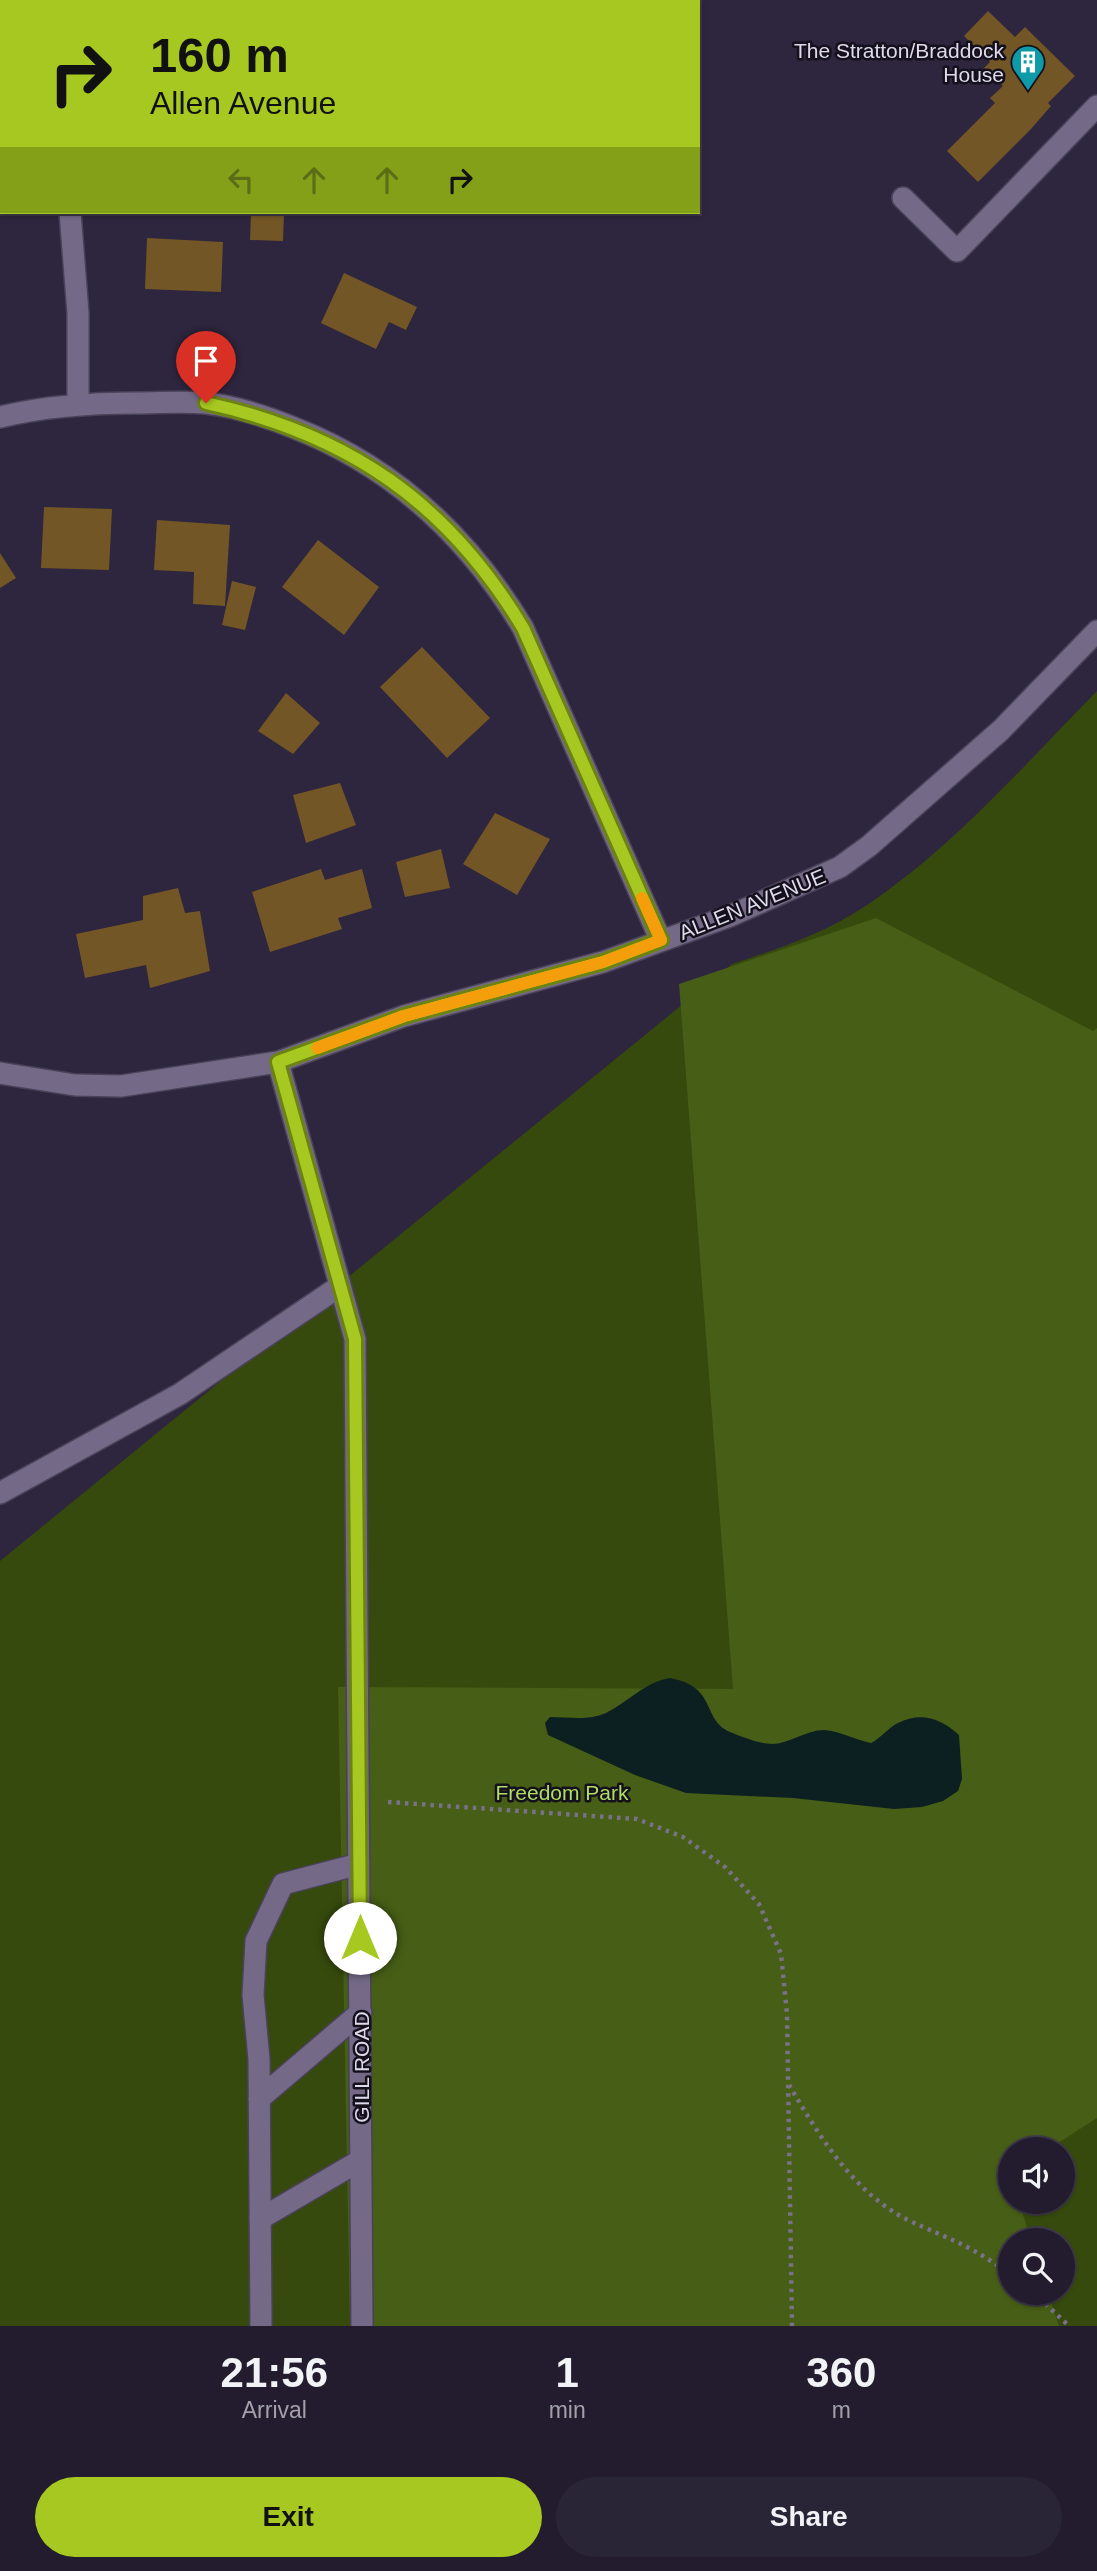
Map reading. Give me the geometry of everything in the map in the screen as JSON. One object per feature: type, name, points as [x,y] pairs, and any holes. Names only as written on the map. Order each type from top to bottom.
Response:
[{"type":"street","points":[[903,198],[957,250],[1097,106]]},
{"type":"street","points":[[70,214],[78,313],[78,402]]},
{"type":"street","points":[[0,418],[78,402],[206,403],[277,421],[355,456],[434,514],[483,567],[523,628],[661,940]]},
{"type":"street","name":"ALLEN AVENUE","points":[[0,1073],[63,1083],[121,1086],[278,1062],[404,1016],[603,962],[769,900],[840,867],[1001,730],[1097,631]]},
{"type":"street","name":"GILL ROAD","points":[[278,1062],[355,1339],[362,2326]]},
{"type":"street","points":[[0,1493],[180,1394],[340,1286]]},
{"type":"street","points":[[261,2326],[259,2099],[253,1995],[256,1941],[283,1884],[359,1864]]},
{"type":"street","points":[[259,2099],[361,2012]]},
{"type":"street","points":[[260,2219],[361,2160]]},
{"type":"path","points":[[359,1799],[458,1809],[637,1819],[683,1837],[724,1867],[759,1904],[781,1954],[789,2085],[792,2326]]},
{"type":"path","points":[[789,2085],[818,2134],[854,2178],[880,2202],[909,2220],[974,2248],[998,2266]]},
{"type":"path","points":[[1047,2305],[1069,2326]]},
{"type":"green space","name":"Freedom Park","points":[[1097,691],[1097,2326],[0,2326],[0,1561],[732,964],[816,933],[864,907],[957,833]]},
{"type":"green space","points":[[876,918],[1093,1031],[1097,1028],[1097,2118],[1068,2137],[998,2137],[998,2214],[1023,2214],[1027,2228],[998,2228],[998,2305],[1052,2305],[1059,2326],[350,2326],[338,1687],[733,1689],[679,984]]},
{"type":"shaded area","points":[[670,1678],[696,1688],[721,1726],[740,1736],[767,1744],[785,1742],[824,1730],[871,1743],[894,1725],[907,1719],[931,1718],[959,1735],[962,1779],[958,1791],[943,1801],[922,1807],[894,1809],[793,1798],[686,1793],[635,1775],[548,1735],[545,1723],[550,1717],[592,1717],[606,1713],[653,1684]]},
{"type":"building","name":"The Stratton/Braddock House","points":[[988,11],[1015,37],[1025,27],[1075,76],[1048,103],[1051,106],[1031,129],[978,182],[947,151],[995,103],[990,98],[1003,86],[984,68],[990,62],[964,36]]},
{"type":"building","points":[[251,214],[284,214],[283,241],[250,240]]},
{"type":"building","points":[[147,238],[223,242],[221,292],[145,289]]},
{"type":"building","points":[[344,273],[417,307],[406,330],[389,322],[376,349],[321,323]]},
{"type":"building","points":[[44,507],[112,509],[109,570],[41,568]]},
{"type":"building","points":[[157,520],[230,525],[225,606],[193,604],[194,572],[154,570]]},
{"type":"building","points":[[318,540],[379,587],[344,635],[282,587]]},
{"type":"building","points":[[0,553],[16,578],[0,588]]},
{"type":"building","points":[[232,581],[256,587],[245,630],[222,625]]},
{"type":"building","points":[[422,647],[490,718],[447,758],[380,687]]},
{"type":"building","points":[[286,693],[320,723],[293,754],[258,731]]},
{"type":"building","points":[[340,783],[356,825],[306,843],[293,795]]},
{"type":"building","points":[[495,813],[550,839],[517,895],[463,864]]},
{"type":"building","points":[[441,849],[450,888],[405,897],[396,862]]},
{"type":"building","points":[[321,869],[325,880],[362,869],[372,908],[338,918],[342,929],[270,952],[252,892]]},
{"type":"building","points":[[178,888],[185,913],[200,911],[210,971],[150,988],[146,965],[85,978],[76,934],[143,920],[143,896]]},
{"type":"slow traffic","points":[[317,1048],[404,1016],[603,962],[661,940],[642,898]]},
{"type":"place","name":"The Stratton/Braddock House","points":[[1028,92]]},
{"type":"route","points":[[206,403],[277,421],[344,450],[376,469],[434,514],[483,567],[523,628],[661,940],[603,962],[404,1016],[278,1062],[355,1339],[360,1938]]}]
